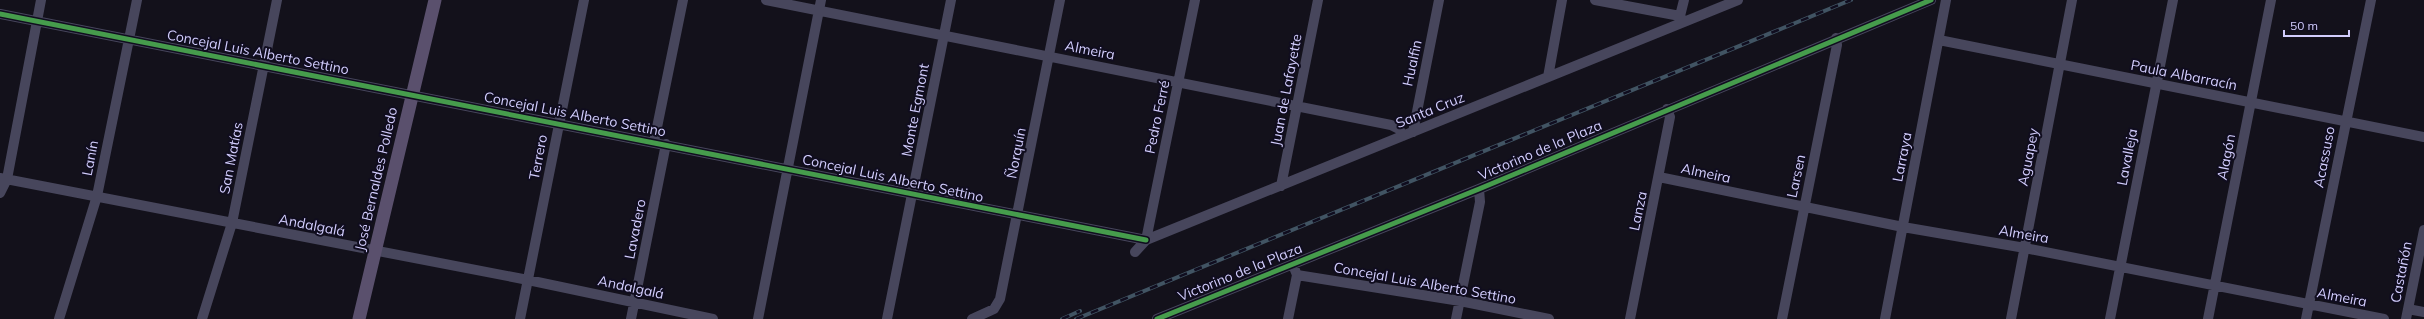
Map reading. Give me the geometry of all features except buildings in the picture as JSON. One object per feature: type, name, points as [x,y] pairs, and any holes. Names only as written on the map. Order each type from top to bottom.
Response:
[{"type":"main road","name":"José Bernaldes Polledo","points":[[359,319],[376,252],[434,0]]},
{"type":"street","points":[[0,194],[41,0]]},
{"type":"street","name":"Lanín","points":[[59,319],[97,196],[136,0]]},
{"type":"street","name":"San Matías","points":[[202,319],[232,223],[277,0]]},
{"type":"street","name":"Terrero","points":[[520,319],[584,0]]},
{"type":"street","points":[[654,142],[683,0]]},
{"type":"street","name":"Almeira","points":[[766,0],[1391,125],[1399,129],[1403,136]]},
{"type":"street","points":[[758,319],[821,0]]},
{"type":"street","name":"Monte Egmont","points":[[887,319],[951,0]]},
{"type":"street","name":"Ñorquín","points":[[972,319],[994,309],[1000,299],[1060,0]]},
{"type":"street","name":"Pedro Ferré","points":[[1146,240],[1195,0]]},
{"type":"street","name":"Juan de Lafayette","points":[[1280,186],[1318,0]]},
{"type":"street","name":"Hualfin","points":[[1413,132],[1439,0]]},
{"type":"street","points":[[1548,77],[1562,0]]},
{"type":"street","points":[[1595,0],[1682,19],[1684,0]]},
{"type":"street","name":"Santa Cruz","points":[[1135,252],[1146,240],[1548,77],[1682,19],[1738,0]]},
{"type":"street","name":"Victorino de la Plaza","points":[[1157,319],[1479,188],[1836,38],[1931,0]]},
{"type":"street","name":"Larraya","points":[[1885,319],[1946,0]]},
{"type":"street","name":"Aguapey","points":[[2011,319],[2072,0]]},
{"type":"street","name":"Lavalleja","points":[[2110,319],[2155,84],[2173,0]]},
{"type":"street","name":"Alagón","points":[[2208,319],[2271,0]]},
{"type":"street","name":"Acassuso","points":[[2306,319],[2371,0]]},
{"type":"street","name":"Concejal Luis Alberto Settino","points":[[0,14],[36,22],[129,38],[788,168],[1017,216],[1146,240]]},
{"type":"street","name":"Larsen","points":[[1782,319],[1837,45],[1836,38]]},
{"type":"street","name":"Paula Albarracín","points":[[1939,40],[2059,66],[2346,120],[2424,137]]},
{"type":"street","name":"Lanza","points":[[1630,319],[1670,117],[1668,109]]},
{"type":"street","name":"Lavadero","points":[[631,319],[666,144]]},
{"type":"street","name":"Almeira","points":[[1659,177],[1804,208],[1902,227],[2025,248],[2215,287],[2384,319]]},
{"type":"street","name":"Andalgalá","points":[[3,179],[97,196],[376,252],[528,280],[714,319]]},
{"type":"street","points":[[1456,319],[1480,202],[1479,188]]},
{"type":"street","name":"Castañón","points":[[2407,314],[2424,230]]},
{"type":"street","points":[[1288,319],[1297,275],[1294,263]]},
{"type":"street","name":"Concejal Luis Alberto Settino","points":[[1297,275],[1460,301],[1549,319]]},
{"type":"street","points":[[2407,314],[2424,312]]},
{"type":"railway","points":[[1076,319],[1851,0]]},
{"type":"railway","points":[[1062,319],[1080,311]]},
{"type":"cycle path","points":[[1157,319],[1479,189],[1931,0]]},
{"type":"cycle path","points":[[0,14],[1146,240]]}]
